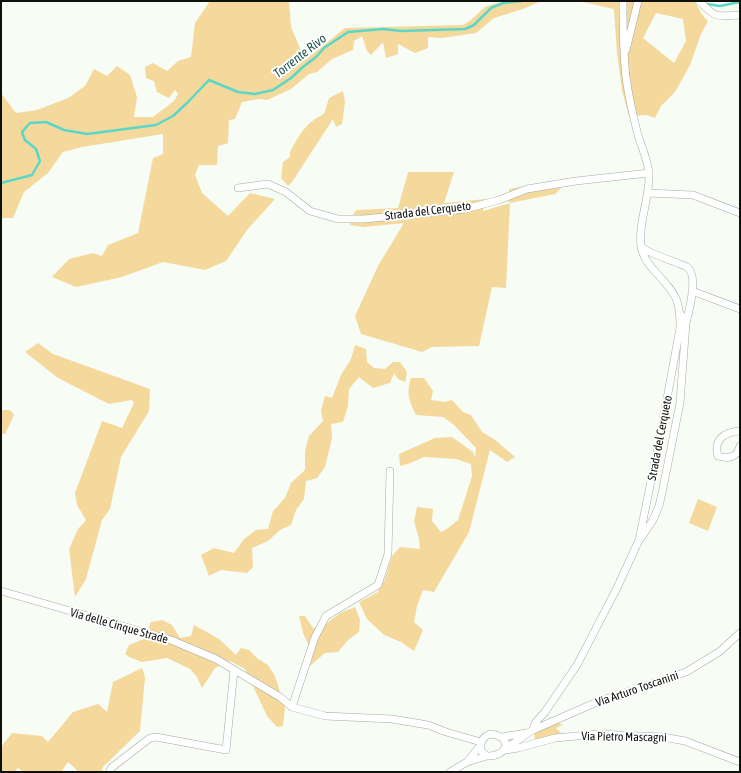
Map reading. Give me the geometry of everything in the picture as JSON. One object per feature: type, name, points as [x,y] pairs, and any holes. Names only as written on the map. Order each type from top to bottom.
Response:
[{"type":"street","name":"Strada del Cerqueto","points":[[624,1],[624,56],[626,79],[636,128],[649,173],[648,193],[641,235],[642,247],[649,263],[677,301],[680,312],[680,328],[640,540]]},
{"type":"street","points":[[624,56],[629,42],[638,1]]},
{"type":"street","points":[[699,1],[714,15],[740,15]]},
{"type":"street","name":"Strada del Cerqueto","points":[[238,188],[268,184],[286,192],[310,211],[338,219],[364,219],[464,209],[498,200],[527,189],[576,181],[649,173]]},
{"type":"street","points":[[648,193],[693,195],[740,213]]},
{"type":"street","name":"Strada del Cerqueto","points":[[530,732],[577,665],[640,540],[648,530],[659,506],[680,403],[686,323],[691,303],[693,276],[687,266],[656,255],[642,247]]},
{"type":"street","points":[[692,291],[740,309]]},
{"type":"street","name":"Strada del Cerqueto","points":[[680,312],[686,323]]},
{"type":"street","points":[[740,427],[740,431],[727,432],[718,441],[716,450],[718,456],[730,458],[736,455],[740,446]]},
{"type":"street","points":[[292,707],[315,637],[326,616],[378,585],[388,554],[390,471]]},
{"type":"street","name":"Via delle Cinque Strade","points":[[1,591],[171,640],[216,659],[280,697],[292,707],[325,716],[392,719],[428,726],[481,744]]},
{"type":"street","name":"Via Arturo Toscanini","points":[[505,748],[517,742],[530,732],[597,702],[686,672],[720,652],[740,633]]},
{"type":"street","points":[[110,772],[111,768],[150,738],[156,737],[226,750],[234,670]]},
{"type":"street","name":"Via Arturo Toscanini","points":[[505,736],[530,732]]},
{"type":"street","points":[[450,772],[464,766],[487,756],[494,755],[505,748],[505,736],[497,734],[487,735],[464,766]]},
{"type":"street","name":"Via Pietro Mascagni","points":[[505,748],[518,748],[555,738],[598,734],[663,736],[684,741],[740,762]]},
{"type":"street","name":"Via Pietro Mascagni","points":[[505,736],[517,742],[528,745]]},
{"type":"street","points":[[481,744],[482,752],[487,756]]},
{"type":"shaded area","points":[[210,1],[289,1],[291,27],[305,60],[345,28],[463,25],[485,7],[491,5],[512,1],[541,1],[523,9],[494,18],[476,33],[442,38],[428,37],[428,48],[415,53],[398,44],[398,54],[386,58],[383,42],[371,55],[367,51],[362,36],[354,41],[353,50],[332,59],[317,72],[309,74],[291,89],[267,100],[259,99],[242,102],[235,119],[229,120],[228,143],[218,146],[217,165],[199,165],[195,175],[202,193],[228,216],[250,193],[275,199],[247,230],[226,261],[205,270],[163,262],[122,277],[76,287],[52,277],[69,259],[93,253],[102,256],[108,245],[138,233],[153,158],[163,154],[163,134],[82,147],[63,152],[48,173],[24,192],[13,218],[1,218],[1,93],[16,113],[37,110],[68,98],[85,86],[94,69],[107,76],[117,66],[130,75],[137,97],[134,117],[153,117],[174,101],[178,94],[175,90],[169,98],[157,92],[154,81],[146,78],[145,67],[153,63],[167,71],[178,61],[191,57],[195,23]]},
{"type":"shaded area","points":[[579,1],[694,1],[708,21],[701,34],[690,65],[675,92],[661,106],[655,118],[647,115],[629,116],[622,91],[617,53],[614,9]],"holes":[[[656,13],[683,19],[686,41],[674,63],[643,38]]]},
{"type":"shaded area","points":[[343,91],[345,102],[342,124],[336,127],[333,119],[288,186],[281,178],[283,162],[290,157],[290,152],[308,125],[317,117],[324,114],[329,98]]},
{"type":"shaded area","points":[[408,172],[454,172],[444,203],[486,199],[483,211],[510,203],[506,288],[492,287],[479,346],[432,347],[422,352],[361,334],[355,316],[378,266],[404,223],[364,227],[350,225],[350,220],[356,210],[398,208]]},
{"type":"shaded area","points":[[556,181],[561,188],[555,194],[510,203],[504,195],[510,193],[509,189]]},
{"type":"shaded area","points":[[38,343],[53,354],[150,389],[149,411],[121,457],[110,509],[102,520],[86,579],[75,597],[69,549],[78,529],[86,520],[77,505],[75,493],[102,421],[122,428],[134,403],[132,400],[109,404],[58,378],[25,352]]},
{"type":"shaded area","points":[[355,345],[366,349],[367,362],[374,368],[385,369],[393,362],[400,362],[407,372],[405,382],[398,379],[394,373],[390,383],[373,388],[359,377],[349,389],[348,406],[343,422],[331,424],[332,438],[325,467],[317,478],[306,481],[304,499],[296,510],[291,525],[280,530],[268,541],[252,548],[253,567],[247,573],[221,570],[209,576],[201,555],[214,548],[234,553],[244,539],[256,530],[268,529],[273,511],[285,498],[291,483],[305,470],[305,451],[309,436],[323,421],[321,410],[325,396],[332,398],[341,375],[351,359]]},
{"type":"shaded area","points":[[411,378],[424,378],[433,391],[431,400],[445,402],[452,400],[463,412],[471,415],[482,432],[494,439],[515,457],[507,462],[490,450],[469,532],[434,592],[423,590],[417,606],[414,622],[423,630],[414,651],[401,642],[384,635],[367,619],[359,602],[378,592],[385,579],[392,556],[400,547],[420,549],[414,521],[417,507],[433,509],[432,521],[441,532],[447,529],[458,520],[472,476],[471,464],[456,459],[424,457],[400,466],[399,454],[435,438],[452,437],[473,452],[475,458],[476,448],[454,425],[443,417],[416,415],[409,397]]},
{"type":"shaded area","points":[[1,410],[10,410],[14,415],[5,434],[1,434]]},
{"type":"shaded area","points":[[698,499],[717,507],[708,531],[689,523]]},
{"type":"shaded area","points":[[355,607],[360,620],[359,632],[348,640],[338,652],[325,653],[310,666],[313,655],[303,633],[299,616],[305,616],[313,628],[323,626],[340,613]]},
{"type":"shaded area","points":[[162,620],[172,625],[180,638],[191,636],[194,625],[219,639],[236,655],[241,648],[249,650],[258,659],[268,665],[275,676],[285,708],[283,726],[277,727],[267,716],[245,669],[230,661],[215,668],[202,688],[197,677],[190,669],[167,658],[142,662],[125,654],[129,645],[144,639],[151,622]]},
{"type":"shaded area","points":[[142,668],[145,677],[140,731],[103,767],[102,772],[79,772],[68,762],[61,772],[24,772],[18,768],[14,772],[1,772],[1,747],[12,733],[42,736],[48,742],[73,712],[98,704],[107,712],[113,682]]},
{"type":"shaded area","points":[[556,722],[563,725],[556,728],[561,733],[535,740],[534,733]]},
{"type":"waterway","name":"Torrente Rivo","points":[[1,183],[32,175],[40,161],[36,149],[25,140],[22,132],[30,123],[46,122],[64,130],[87,134],[156,125],[173,116],[209,80],[238,92],[255,94],[273,90],[291,78],[316,57],[324,48],[348,32],[383,29],[401,31],[465,29],[474,25],[491,8],[503,3],[522,1]]},
{"type":"waterway","name":"Torrente Rivo","points":[[707,4],[720,6],[740,2]]}]
